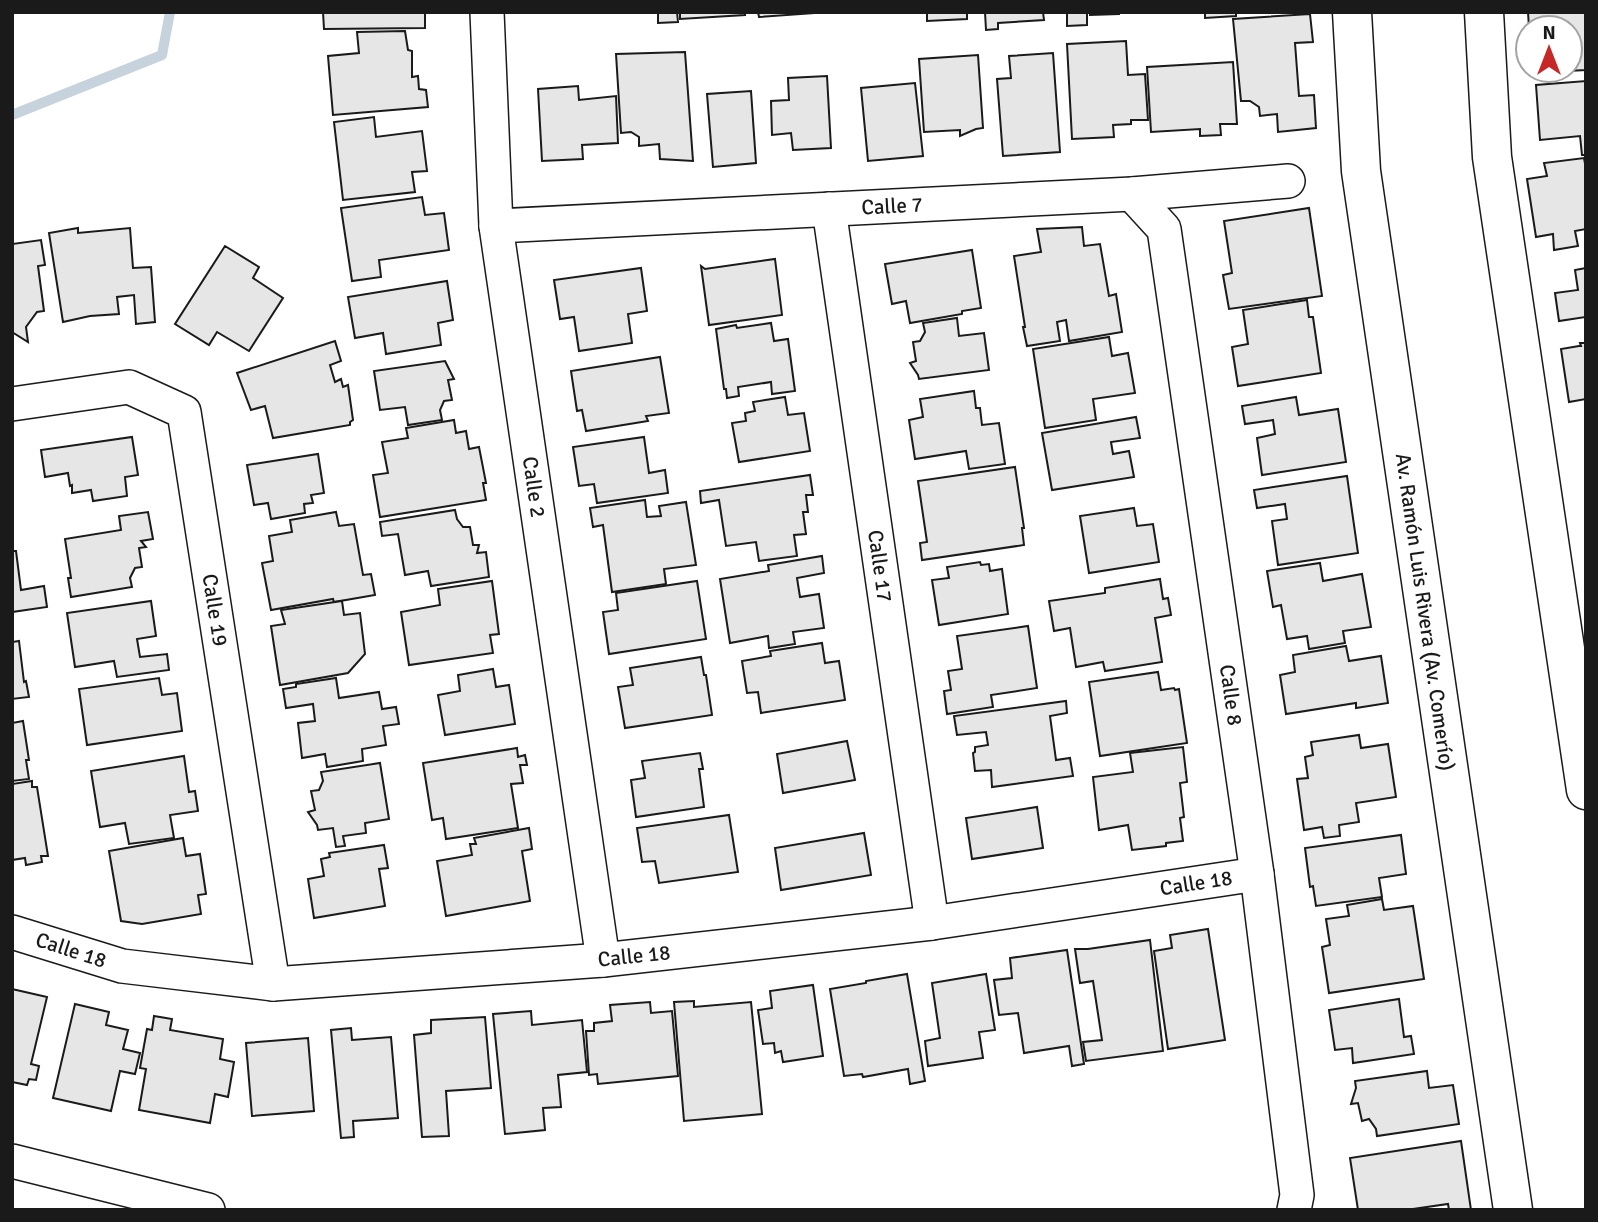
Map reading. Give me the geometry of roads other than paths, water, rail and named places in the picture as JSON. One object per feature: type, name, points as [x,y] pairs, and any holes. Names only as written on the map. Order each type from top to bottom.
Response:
[{"type":"main road","name":"Av. Ramón Luis Rivera (Av. Comerío)","points":[[1352,12],[1361,171],[1513,1210]]},
{"type":"main road","points":[[1484,12],[1492,157],[1586,790]]},
{"type":"street","name":"Calle 2","points":[[487,12],[496,226],[603,960]]},
{"type":"street","name":"Calle 7","points":[[496,226],[1132,194],[1289,181]]},
{"type":"street","name":"Calle 8","points":[[1132,194],[1164,229],[1257,874],[1297,1195],[1294,1210]]},
{"type":"street","name":"Calle 17","points":[[829,209],[932,923]]},
{"type":"street","name":"Calle 19","points":[[12,404],[129,387],[184,412],[274,984]]},
{"type":"street","name":"Calle 18","points":[[12,932],[122,967],[274,984],[603,960],[932,923],[1257,874]]},
{"type":"street","points":[[12,1161],[208,1210]]},
{"type":"waterway","points":[[12,115],[162,55],[170,12]]}]
